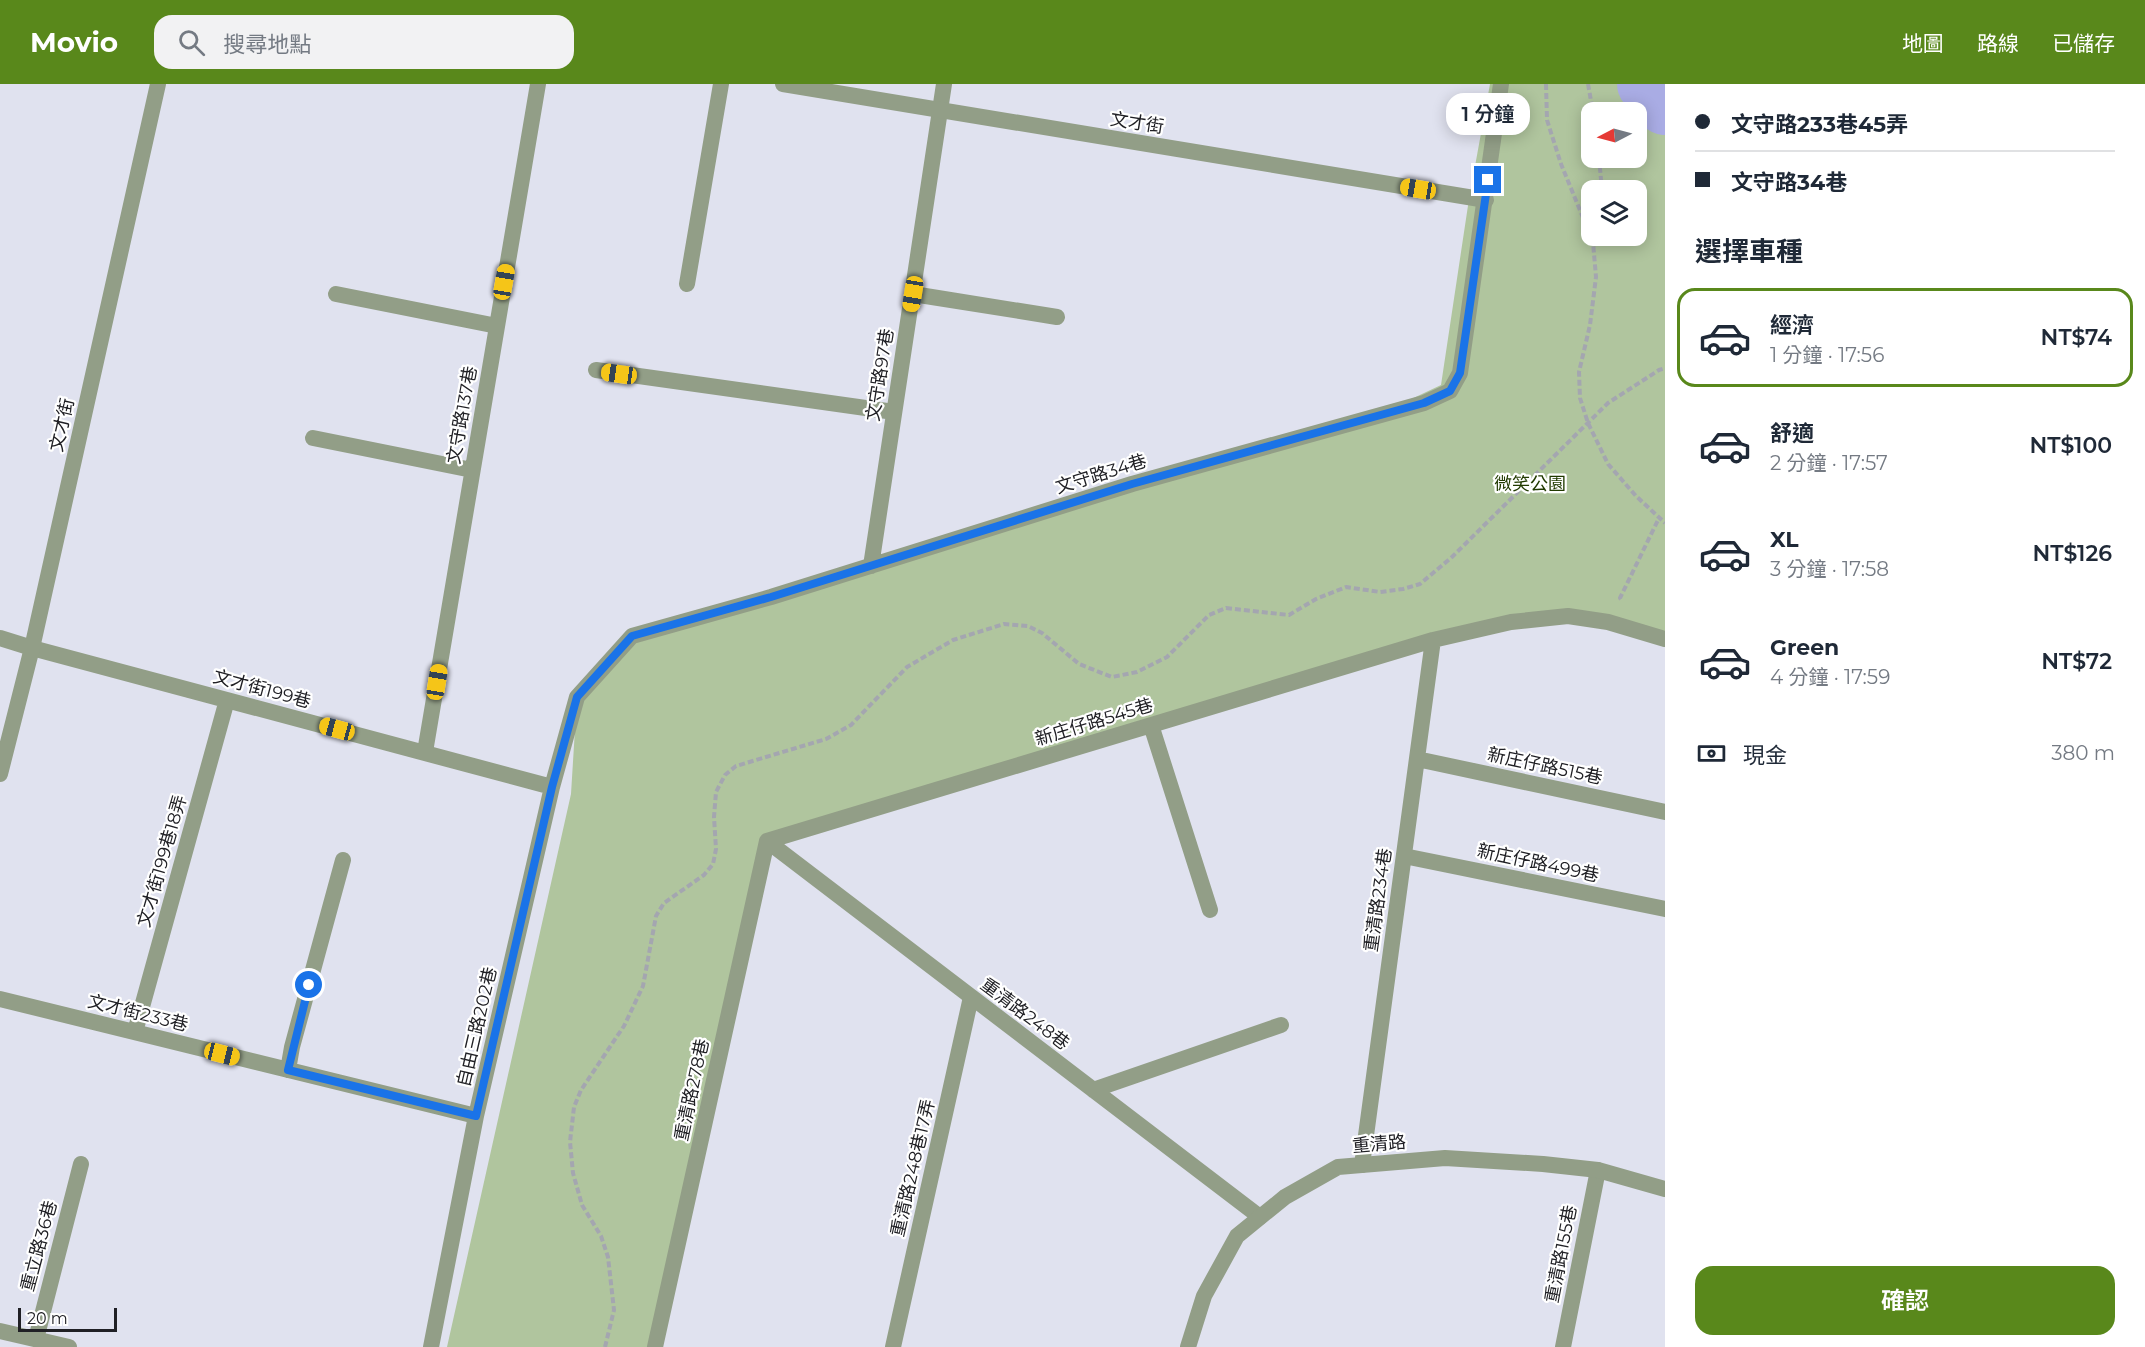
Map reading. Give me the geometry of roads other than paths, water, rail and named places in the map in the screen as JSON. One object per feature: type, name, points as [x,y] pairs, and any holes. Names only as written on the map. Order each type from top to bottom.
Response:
[{"type":"street","name":"文才街","points":[[0,774],[32,648],[158,84]]},
{"type":"street","name":"文守路137巷","points":[[425,752],[538,84]]},
{"type":"street","points":[[687,284],[721,84]]},
{"type":"street","name":"文才街","points":[[783,84],[1486,200]]},
{"type":"street","name":"文守路97巷","points":[[871,566],[944,84]]},
{"type":"street","name":"文守路34巷","points":[[552,787],[577,697],[632,636],[771,597],[1132,484],[1424,403],[1450,391],[1460,373],[1501,84]]},
{"type":"street","points":[[336,294],[497,326]]},
{"type":"street","points":[[913,294],[1057,317]]},
{"type":"street","points":[[596,370],[894,412]]},
{"type":"street","points":[[313,438],[472,470]]},
{"type":"street","points":[[1433,640],[1511,622],[1568,616],[1608,622],[1665,639]]},
{"type":"street","name":"文才街199巷","points":[[0,638],[552,787]]},
{"type":"street","name":"新庄仔路545巷","points":[[767,841],[1433,640]]},
{"type":"street","name":"重清路234巷","points":[[1362,1165],[1433,640]]},
{"type":"street","name":"文才街199巷18弄","points":[[135,1032],[227,700]]},
{"type":"street","points":[[1151,725],[1210,910]]},
{"type":"street","name":"新庄仔路515巷","points":[[1417,759],[1665,812]]},
{"type":"street","name":"自由三路202巷","points":[[431,1347],[476,1116],[552,787]]},
{"type":"street","name":"重清路248巷","points":[[767,841],[1260,1217]]},
{"type":"street","name":"重清路278巷","points":[[655,1347],[767,841]]},
{"type":"street","name":"新庄仔路499巷","points":[[1404,856],[1665,909]]},
{"type":"street","points":[[288,1070],[292,1047],[343,860]]},
{"type":"street","name":"重清路248巷17弄","points":[[893,1347],[971,997]]},
{"type":"street","name":"文才街233巷","points":[[0,999],[476,1116]]},
{"type":"street","points":[[1093,1090],[1281,1025]]},
{"type":"street","name":"重清路","points":[[1188,1347],[1204,1296],[1237,1236],[1285,1197],[1338,1167],[1445,1158],[1598,1170],[1665,1189]]},
{"type":"street","name":"重立路36巷","points":[[36,1339],[81,1164]]},
{"type":"street","name":"重清路155巷","points":[[1563,1347],[1598,1170]]},
{"type":"street","points":[[0,1331],[69,1347]]},
{"type":"waterway","points":[[1647,84],[1665,105]]},
{"type":"park label","name":"微笑公園","points":[[1530,484]]}]
